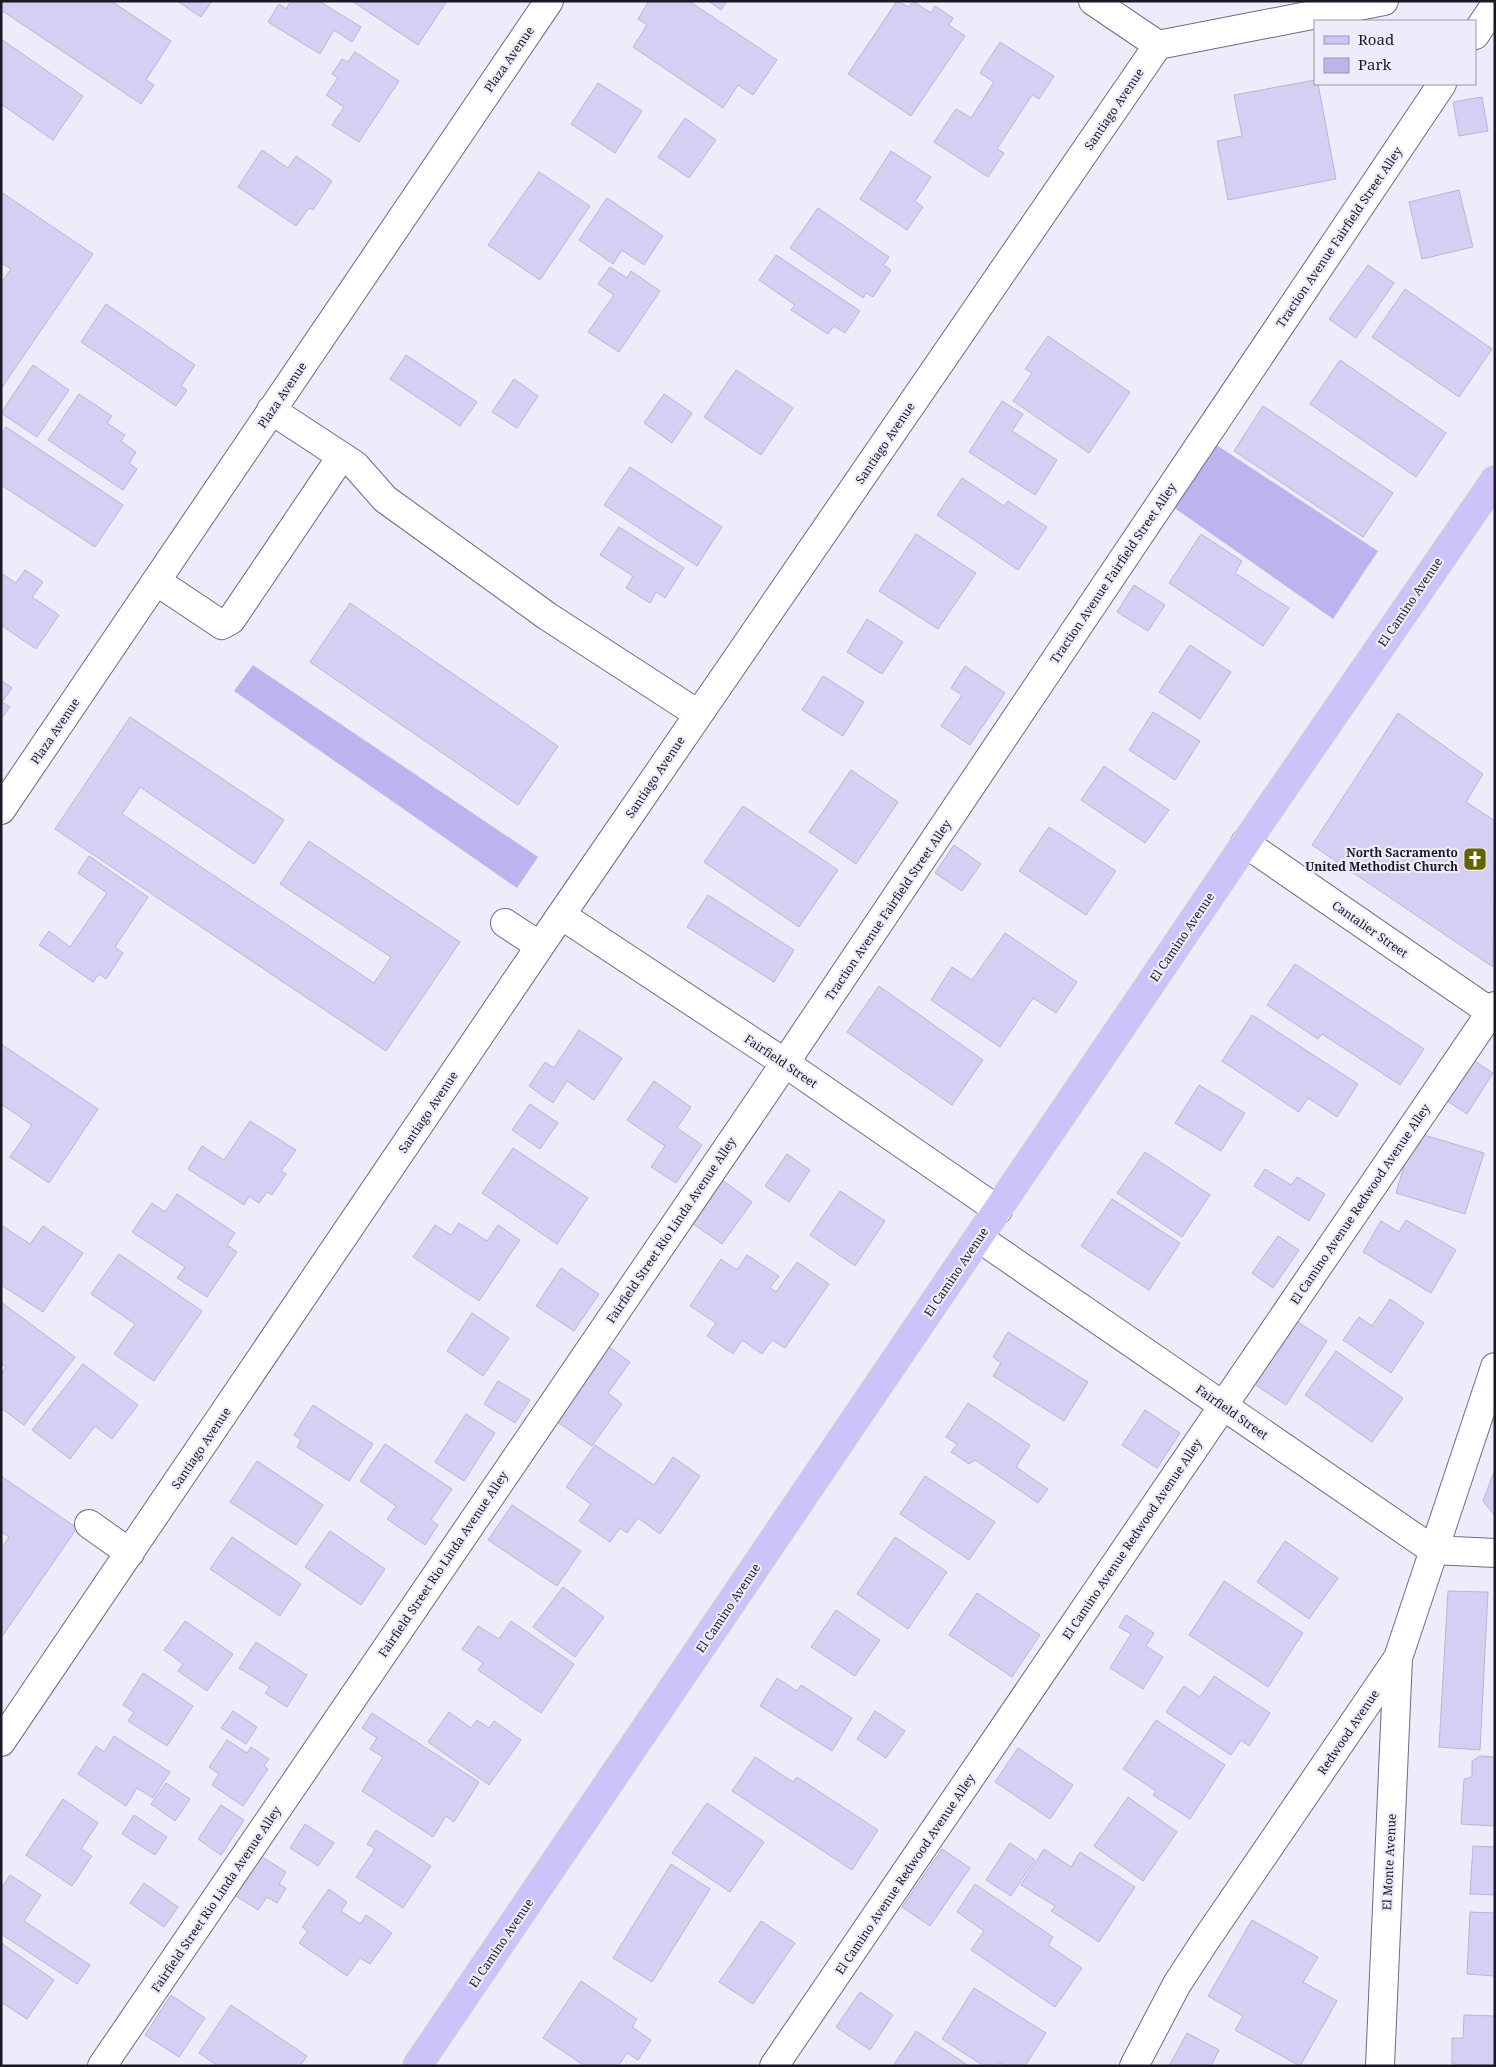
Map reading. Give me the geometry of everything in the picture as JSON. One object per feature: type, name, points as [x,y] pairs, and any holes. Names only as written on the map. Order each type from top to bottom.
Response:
[{"type":"main road","name":"El Camino Avenue","points":[[417,2066],[1245,843],[1495,480]]},
{"type":"street","name":"Plaza Avenue","points":[[6,796],[156,581],[549,1]]},
{"type":"street","points":[[1093,1],[1158,45],[1384,1]]},
{"type":"street","points":[[1476,34],[1495,5]]},
{"type":"street","name":"Santiago Avenue","points":[[1,1742],[698,714],[1158,45]]},
{"type":"street","name":"Traction Avenue Fairfield Street Alley","points":[[785,1063],[1441,85]]},
{"type":"street","points":[[271,410],[354,465],[385,499],[547,616],[698,714]]},
{"type":"street","points":[[156,581],[222,625],[231,620],[341,457]]},
{"type":"street","name":"Cantalier Street","points":[[1245,843],[1493,1011]]},
{"type":"street","name":"Fairfield Street","points":[[561,915],[785,1063],[998,1210]]},
{"type":"street","points":[[506,923],[540,946]]},
{"type":"street","name":"El Camino Avenue Redwood Avenue Alley","points":[[774,2066],[1493,1011]]},
{"type":"street","name":"Fairfield Street Rio Linda Avenue Alley","points":[[102,2066],[785,1063]]},
{"type":"street","name":"Fairfield Street","points":[[979,1238],[1434,1550]]},
{"type":"street","name":"Redwood Avenue","points":[[1134,2066],[1177,1984],[1398,1658],[1495,1367]]},
{"type":"street","points":[[89,1524],[130,1553]]},
{"type":"street","points":[[1434,1550],[1495,1553]]},
{"type":"street","name":"El Monte Avenue","points":[[1380,2066],[1398,1658]]},
{"type":"street","points":[[1,1707],[28,1703]]},
{"type":"green space","points":[[1215,444],[1378,551],[1333,619],[1173,507]]},
{"type":"green space","points":[[253,665],[538,857],[517,888],[234,691]]},
{"type":"building","points":[[1,1],[111,1],[171,41],[146,80],[154,85],[141,104],[1,10]]},
{"type":"building","points":[[177,1],[212,1],[201,17]]},
{"type":"building","points":[[291,1],[319,1],[361,27],[352,42],[334,30],[320,54],[268,22],[279,4],[286,9]]},
{"type":"building","points":[[352,1],[447,1],[418,45]]},
{"type":"building","points":[[649,1],[689,1],[777,60],[753,95],[738,85],[723,108],[633,47],[647,25],[638,19]]},
{"type":"building","points":[[708,1],[727,1],[721,10]]},
{"type":"building","points":[[897,1],[909,7],[913,1],[931,13],[935,6],[953,18],[949,25],[965,36],[911,116],[848,74]]},
{"type":"building","points":[[1,39],[83,96],[53,140],[1,104]]},
{"type":"building","points":[[1000,42],[1054,76],[1039,99],[1032,95],[997,149],[1004,153],[988,177],[934,142],[956,109],[971,118],[994,82],[980,73]]},
{"type":"building","points":[[355,52],[399,81],[359,142],[332,125],[344,107],[326,95],[338,78],[332,74],[342,59],[348,62]]},
{"type":"building","points":[[1314,80],[1314,85],[1318,85],[1336,179],[1228,200],[1217,141],[1242,136],[1234,95]]},
{"type":"building","points":[[598,83],[642,111],[615,153],[571,124]]},
{"type":"building","points":[[1482,97],[1488,131],[1459,136],[1453,102]]},
{"type":"building","points":[[685,118],[716,140],[689,178],[658,157]]},
{"type":"building","points":[[262,150],[288,168],[296,156],[332,181],[313,210],[309,208],[296,226],[238,187]]},
{"type":"building","points":[[891,151],[931,177],[915,201],[923,207],[907,230],[860,199]]},
{"type":"building","points":[[539,172],[590,206],[540,280],[488,245]]},
{"type":"building","points":[[1459,190],[1473,247],[1422,259],[1409,202]]},
{"type":"building","points":[[1,192],[93,254],[1,389],[1,283],[11,269],[1,263]]},
{"type":"building","points":[[607,198],[663,236],[644,265],[622,250],[613,264],[579,240]]},
{"type":"building","points":[[818,208],[889,257],[883,265],[891,270],[873,297],[866,293],[863,298],[790,248]]},
{"type":"building","points":[[776,255],[860,311],[845,333],[834,326],[828,334],[791,310],[795,305],[759,280]]},
{"type":"building","points":[[1368,265],[1394,283],[1356,338],[1329,319]]},
{"type":"building","points":[[610,267],[627,278],[631,271],[660,291],[619,352],[588,332],[614,295],[598,284]]},
{"type":"building","points":[[1405,289],[1492,349],[1459,397],[1372,337]]},
{"type":"building","points":[[106,304],[195,365],[181,386],[187,390],[176,406],[81,342]]},
{"type":"building","points":[[1048,336],[1130,392],[1089,453],[1013,401],[1032,373],[1025,369]]},
{"type":"building","points":[[406,355],[477,402],[460,426],[390,379]]},
{"type":"building","points":[[1340,360],[1446,433],[1416,477],[1310,404]]},
{"type":"building","points":[[33,365],[69,390],[37,437],[1,413]]},
{"type":"building","points":[[736,370],[793,408],[761,455],[704,417]]},
{"type":"building","points":[[514,379],[538,396],[517,428],[492,412]]},
{"type":"building","points":[[79,394],[112,416],[107,423],[125,435],[121,441],[136,452],[129,463],[137,469],[123,490],[48,440]]},
{"type":"building","points":[[664,394],[692,413],[672,443],[644,423]]},
{"type":"building","points":[[1002,401],[1023,414],[1012,431],[1057,460],[1035,495],[969,452]]},
{"type":"building","points":[[1263,406],[1393,493],[1363,537],[1234,451]]},
{"type":"building","points":[[6,427],[123,505],[95,547],[1,485],[1,435]]},
{"type":"building","points":[[630,467],[722,527],[697,566],[604,505]]},
{"type":"building","points":[[962,478],[1004,506],[1008,501],[1047,527],[1018,570],[937,515]]},
{"type":"building","points":[[619,527],[684,568],[665,598],[656,592],[650,603],[626,588],[633,576],[600,555]]},
{"type":"building","points":[[916,534],[976,573],[938,629],[879,591]]},
{"type":"building","points":[[1201,534],[1242,561],[1235,573],[1289,608],[1263,646],[1169,583]]},
{"type":"building","points":[[25,570],[43,582],[32,597],[59,615],[36,649],[1,625],[1,573],[16,583]]},
{"type":"building","points":[[1134,585],[1165,605],[1148,631],[1117,612]]},
{"type":"building","points":[[350,603],[558,746],[518,805],[310,662]]},
{"type":"building","points":[[867,619],[903,642],[882,674],[847,652]]},
{"type":"building","points":[[1190,645],[1231,672],[1200,719],[1159,692]]},
{"type":"building","points":[[965,666],[1005,693],[970,745],[941,726],[962,695],[951,688]]},
{"type":"building","points":[[823,676],[864,702],[843,736],[802,710]]},
{"type":"building","points":[[1,680],[12,688],[2,702],[10,707],[1,719]]},
{"type":"building","points":[[1153,712],[1200,741],[1175,780],[1129,750]]},
{"type":"building","points":[[1398,713],[1483,774],[1466,802],[1495,821],[1493,967],[1312,845]]},
{"type":"building","points":[[130,717],[284,820],[254,864],[140,787],[122,814],[374,983],[391,957],[280,884],[309,841],[460,942],[386,1051],[55,829]]},
{"type":"building","points":[[1104,766],[1169,810],[1145,843],[1081,800]]},
{"type":"building","points":[[851,770],[898,802],[856,864],[809,832]]},
{"type":"building","points":[[743,806],[838,870],[799,927],[704,862]]},
{"type":"building","points":[[1049,827],[1116,871],[1086,915],[1019,871]]},
{"type":"building","points":[[954,845],[981,864],[962,891],[935,873]]},
{"type":"building","points":[[89,856],[148,897],[115,947],[123,953],[106,979],[99,974],[93,982],[39,945],[49,931],[70,947],[107,893],[78,873]]},
{"type":"building","points":[[708,895],[794,950],[774,982],[687,927]]},
{"type":"building","points":[[1005,933],[1077,982],[1056,1013],[1033,998],[1000,1047],[931,1000],[952,967],[972,980]]},
{"type":"building","points":[[1295,964],[1424,1049],[1400,1085],[1322,1034],[1318,1039],[1267,1005]]},
{"type":"building","points":[[879,986],[983,1060],[952,1105],[847,1032]]},
{"type":"building","points":[[1252,1015],[1358,1084],[1337,1117],[1308,1098],[1299,1112],[1222,1061]]},
{"type":"building","points":[[579,1030],[622,1058],[594,1100],[567,1081],[553,1103],[529,1086],[545,1062],[554,1068]]},
{"type":"building","points":[[1,1044],[98,1109],[49,1183],[10,1157],[32,1125],[1,1104]]},
{"type":"building","points":[[1467,1056],[1493,1073],[1467,1114],[1441,1097]]},
{"type":"building","points":[[654,1081],[691,1107],[677,1128],[702,1145],[676,1183],[651,1167],[665,1146],[627,1120]]},
{"type":"building","points":[[1199,1085],[1245,1113],[1221,1151],[1175,1123]]},
{"type":"building","points":[[530,1104],[558,1123],[540,1149],[512,1130]]},
{"type":"building","points":[[250,1121],[296,1150],[281,1171],[286,1174],[272,1195],[267,1192],[259,1203],[249,1196],[244,1205],[188,1169],[202,1146],[224,1160]]},
{"type":"building","points":[[1414,1132],[1484,1153],[1465,1214],[1396,1193]]},
{"type":"building","points":[[513,1148],[588,1198],[557,1244],[482,1193]]},
{"type":"building","points":[[1145,1152],[1210,1195],[1182,1237],[1117,1193]]},
{"type":"building","points":[[787,1154],[810,1170],[789,1202],[765,1186]]},
{"type":"building","points":[[1265,1169],[1291,1185],[1297,1177],[1325,1194],[1309,1221],[1254,1186]]},
{"type":"building","points":[[717,1176],[752,1202],[722,1244],[686,1219]]},
{"type":"building","points":[[840,1191],[885,1221],[855,1266],[810,1235]]},
{"type":"building","points":[[177,1194],[235,1233],[227,1245],[237,1252],[207,1297],[177,1278],[185,1267],[132,1232],[152,1203],[165,1212]]},
{"type":"building","points":[[1112,1199],[1180,1243],[1149,1290],[1081,1246]]},
{"type":"building","points":[[1406,1220],[1456,1250],[1431,1293],[1363,1252],[1381,1221],[1399,1232]]},
{"type":"building","points":[[459,1223],[487,1241],[498,1225],[520,1240],[479,1301],[413,1257],[435,1225],[451,1235]]},
{"type":"building","points":[[1,1225],[30,1244],[43,1226],[83,1253],[43,1312],[1,1285]]},
{"type":"building","points":[[1278,1236],[1299,1250],[1273,1288],[1252,1273]]},
{"type":"building","points":[[119,1254],[202,1311],[154,1381],[114,1354],[135,1324],[91,1294]]},
{"type":"building","points":[[747,1255],[779,1276],[770,1288],[776,1292],[797,1262],[829,1284],[785,1348],[772,1340],[762,1354],[742,1340],[733,1354],[707,1336],[716,1323],[690,1306],[721,1259],[737,1270]]},
{"type":"building","points":[[561,1268],[599,1294],[574,1331],[536,1306]]},
{"type":"building","points":[[1390,1299],[1424,1323],[1391,1373],[1343,1340],[1359,1317],[1372,1326]]},
{"type":"building","points":[[1,1302],[75,1357],[24,1425],[1,1408],[1,1374],[6,1367],[1,1364]]},
{"type":"building","points":[[472,1313],[509,1338],[483,1376],[447,1351]]},
{"type":"building","points":[[1289,1316],[1327,1341],[1286,1405],[1248,1380]]},
{"type":"building","points":[[1008,1332],[1088,1382],[1064,1421],[993,1376],[1001,1363],[993,1357]]},
{"type":"building","points":[[606,1345],[630,1362],[608,1393],[622,1404],[592,1446],[553,1419]]},
{"type":"building","points":[[1336,1351],[1403,1398],[1372,1442],[1305,1395]]},
{"type":"building","points":[[83,1364],[138,1405],[112,1439],[95,1426],[70,1459],[32,1430]]},
{"type":"building","points":[[498,1381],[530,1400],[515,1423],[484,1404]]},
{"type":"building","points":[[968,1403],[1030,1445],[1016,1467],[1048,1489],[1038,1503],[975,1460],[969,1464],[951,1452],[957,1444],[946,1437]]},
{"type":"building","points":[[313,1405],[373,1444],[349,1481],[297,1447],[301,1440],[294,1435]]},
{"type":"building","points":[[1145,1410],[1180,1433],[1157,1468],[1122,1445]]},
{"type":"building","points":[[466,1414],[495,1433],[464,1481],[435,1462]]},
{"type":"building","points":[[385,1444],[452,1489],[431,1520],[438,1525],[425,1545],[387,1519],[396,1506],[360,1481]]},
{"type":"building","points":[[595,1445],[654,1485],[673,1457],[700,1476],[660,1534],[638,1518],[627,1533],[620,1528],[610,1542],[579,1521],[591,1504],[566,1487]]},
{"type":"building","points":[[257,1461],[323,1505],[296,1545],[230,1502]]},
{"type":"building","points":[[1495,1469],[1495,1516],[1483,1501]]},
{"type":"building","points":[[1,1476],[77,1528],[1,1638],[1,1549],[9,1537],[1,1532]]},
{"type":"building","points":[[925,1476],[995,1522],[969,1560],[900,1514]]},
{"type":"building","points":[[512,1505],[581,1551],[557,1586],[488,1540]]},
{"type":"building","points":[[330,1531],[385,1569],[361,1605],[305,1567]]},
{"type":"building","points":[[232,1537],[301,1584],[280,1616],[210,1569]]},
{"type":"building","points":[[895,1537],[947,1572],[908,1629],[857,1594]]},
{"type":"building","points":[[1285,1541],[1338,1578],[1309,1619],[1257,1582]]},
{"type":"building","points":[[1224,1581],[1303,1633],[1268,1687],[1189,1635]]},
{"type":"building","points":[[563,1587],[604,1617],[575,1657],[533,1627]]},
{"type":"building","points":[[1448,1591],[1488,1592],[1480,1750],[1439,1747]]},
{"type":"building","points":[[977,1593],[1040,1635],[1012,1677],[949,1635]]},
{"type":"building","points":[[836,1610],[880,1640],[855,1676],[811,1647]]},
{"type":"building","points":[[1126,1615],[1154,1633],[1146,1646],[1163,1657],[1143,1689],[1110,1668],[1131,1634],[1119,1627]]},
{"type":"building","points":[[185,1621],[233,1654],[207,1691],[178,1671],[183,1664],[164,1650]]},
{"type":"building","points":[[511,1621],[574,1664],[541,1713],[478,1670],[483,1663],[462,1649],[478,1626],[499,1639]]},
{"type":"building","points":[[256,1642],[307,1675],[287,1707],[265,1693],[270,1687],[239,1668]]},
{"type":"building","points":[[143,1673],[193,1706],[167,1746],[128,1721],[134,1712],[123,1705]]},
{"type":"building","points":[[1214,1676],[1270,1713],[1249,1746],[1241,1740],[1231,1755],[1166,1712],[1184,1686],[1200,1697]]},
{"type":"building","points":[[777,1678],[797,1691],[801,1685],[852,1718],[832,1751],[760,1706]]},
{"type":"building","points":[[233,1711],[257,1727],[246,1744],[221,1728]]},
{"type":"building","points":[[875,1711],[905,1731],[886,1758],[857,1739]]},
{"type":"building","points":[[449,1712],[471,1728],[477,1720],[489,1728],[494,1721],[521,1740],[489,1785],[428,1742]]},
{"type":"building","points":[[372,1713],[479,1782],[454,1822],[446,1816],[433,1837],[362,1791],[383,1757],[370,1749],[377,1738],[362,1728]]},
{"type":"building","points":[[1156,1720],[1225,1765],[1190,1819],[1153,1795],[1156,1791],[1123,1769]]},
{"type":"building","points":[[114,1736],[170,1772],[153,1798],[137,1788],[126,1806],[78,1774],[96,1746],[104,1752]]},
{"type":"building","points":[[227,1740],[247,1753],[251,1747],[269,1759],[264,1766],[268,1769],[243,1806],[212,1785],[219,1774],[209,1767]]},
{"type":"building","points":[[1018,1748],[1073,1785],[1050,1819],[995,1782]]},
{"type":"building","points":[[1480,1756],[1495,1757],[1495,1826],[1461,1824],[1464,1779],[1472,1777],[1472,1761]]},
{"type":"building","points":[[755,1757],[793,1782],[797,1777],[878,1830],[852,1870],[732,1791]]},
{"type":"building","points":[[166,1783],[190,1799],[175,1821],[151,1804]]},
{"type":"building","points":[[1128,1797],[1177,1832],[1143,1881],[1094,1846]]},
{"type":"building","points":[[63,1799],[98,1823],[81,1849],[92,1856],[72,1886],[26,1855]]},
{"type":"building","points":[[707,1803],[764,1842],[730,1892],[672,1853]]},
{"type":"building","points":[[221,1805],[244,1820],[221,1855],[198,1839]]},
{"type":"building","points":[[134,1815],[167,1837],[155,1855],[122,1834]]},
{"type":"building","points":[[305,1824],[334,1843],[318,1866],[290,1848]]},
{"type":"building","points":[[376,1830],[431,1866],[403,1908],[356,1877],[375,1849],[367,1844]]},
{"type":"building","points":[[1010,1843],[1035,1860],[1011,1896],[986,1880]]},
{"type":"building","points":[[1473,1846],[1495,1847],[1495,1895],[1470,1894]]},
{"type":"building","points":[[942,1849],[970,1868],[930,1926],[902,1907]]},
{"type":"building","points":[[1044,1849],[1071,1867],[1080,1852],[1135,1887],[1099,1942],[1051,1911],[1055,1906],[1021,1885]]},
{"type":"building","points":[[258,1854],[286,1872],[279,1884],[286,1888],[277,1903],[267,1897],[258,1910],[233,1894]]},
{"type":"building","points":[[671,1864],[710,1889],[652,1982],[613,1958]]},
{"type":"building","points":[[10,1875],[41,1895],[24,1921],[90,1965],[77,1984],[1,1934],[1,1889]]},
{"type":"building","points":[[144,1883],[178,1907],[164,1927],[130,1903]]},
{"type":"building","points":[[975,1884],[1053,1937],[1048,1945],[1082,1968],[1055,2007],[971,1950],[984,1931],[957,1912]]},
{"type":"building","points":[[329,1889],[347,1902],[341,1911],[360,1924],[366,1915],[392,1933],[370,1964],[360,1958],[347,1976],[299,1943],[308,1931],[302,1927]]},
{"type":"building","points":[[1470,1912],[1495,1913],[1495,1976],[1467,1974]]},
{"type":"building","points":[[1252,1920],[1318,1957],[1303,1982],[1337,2001],[1300,2066],[1235,2030],[1243,2016],[1208,1996]]},
{"type":"building","points":[[761,1921],[795,1943],[753,2004],[719,1982]]},
{"type":"building","points":[[1,1943],[54,1980],[27,2019],[1,2002]]},
{"type":"building","points":[[581,1981],[637,2019],[632,2027],[651,2040],[638,2060],[627,2053],[618,2066],[585,2066],[543,2038]]},
{"type":"building","points":[[974,1988],[1046,2033],[1025,2066],[1005,2066],[999,2062],[997,2066],[984,2066],[942,2039]]},
{"type":"building","points":[[860,1992],[893,2015],[870,2050],[836,2027]]},
{"type":"building","points":[[171,1995],[205,2018],[179,2057],[145,2035]]},
{"type":"building","points":[[231,2005],[307,2056],[300,2066],[218,2066],[199,2053]]},
{"type":"building","points":[[1464,2015],[1495,2016],[1495,2066],[1452,2064],[1452,2038],[1463,2038]]},
{"type":"building","points":[[916,2031],[969,2066],[893,2066]]},
{"type":"building","points":[[1187,2033],[1219,2050],[1211,2066],[1169,2066]]},
{"type":"place","name":"North Sacramento United Methodist Church","points":[[1475,859]]}]
